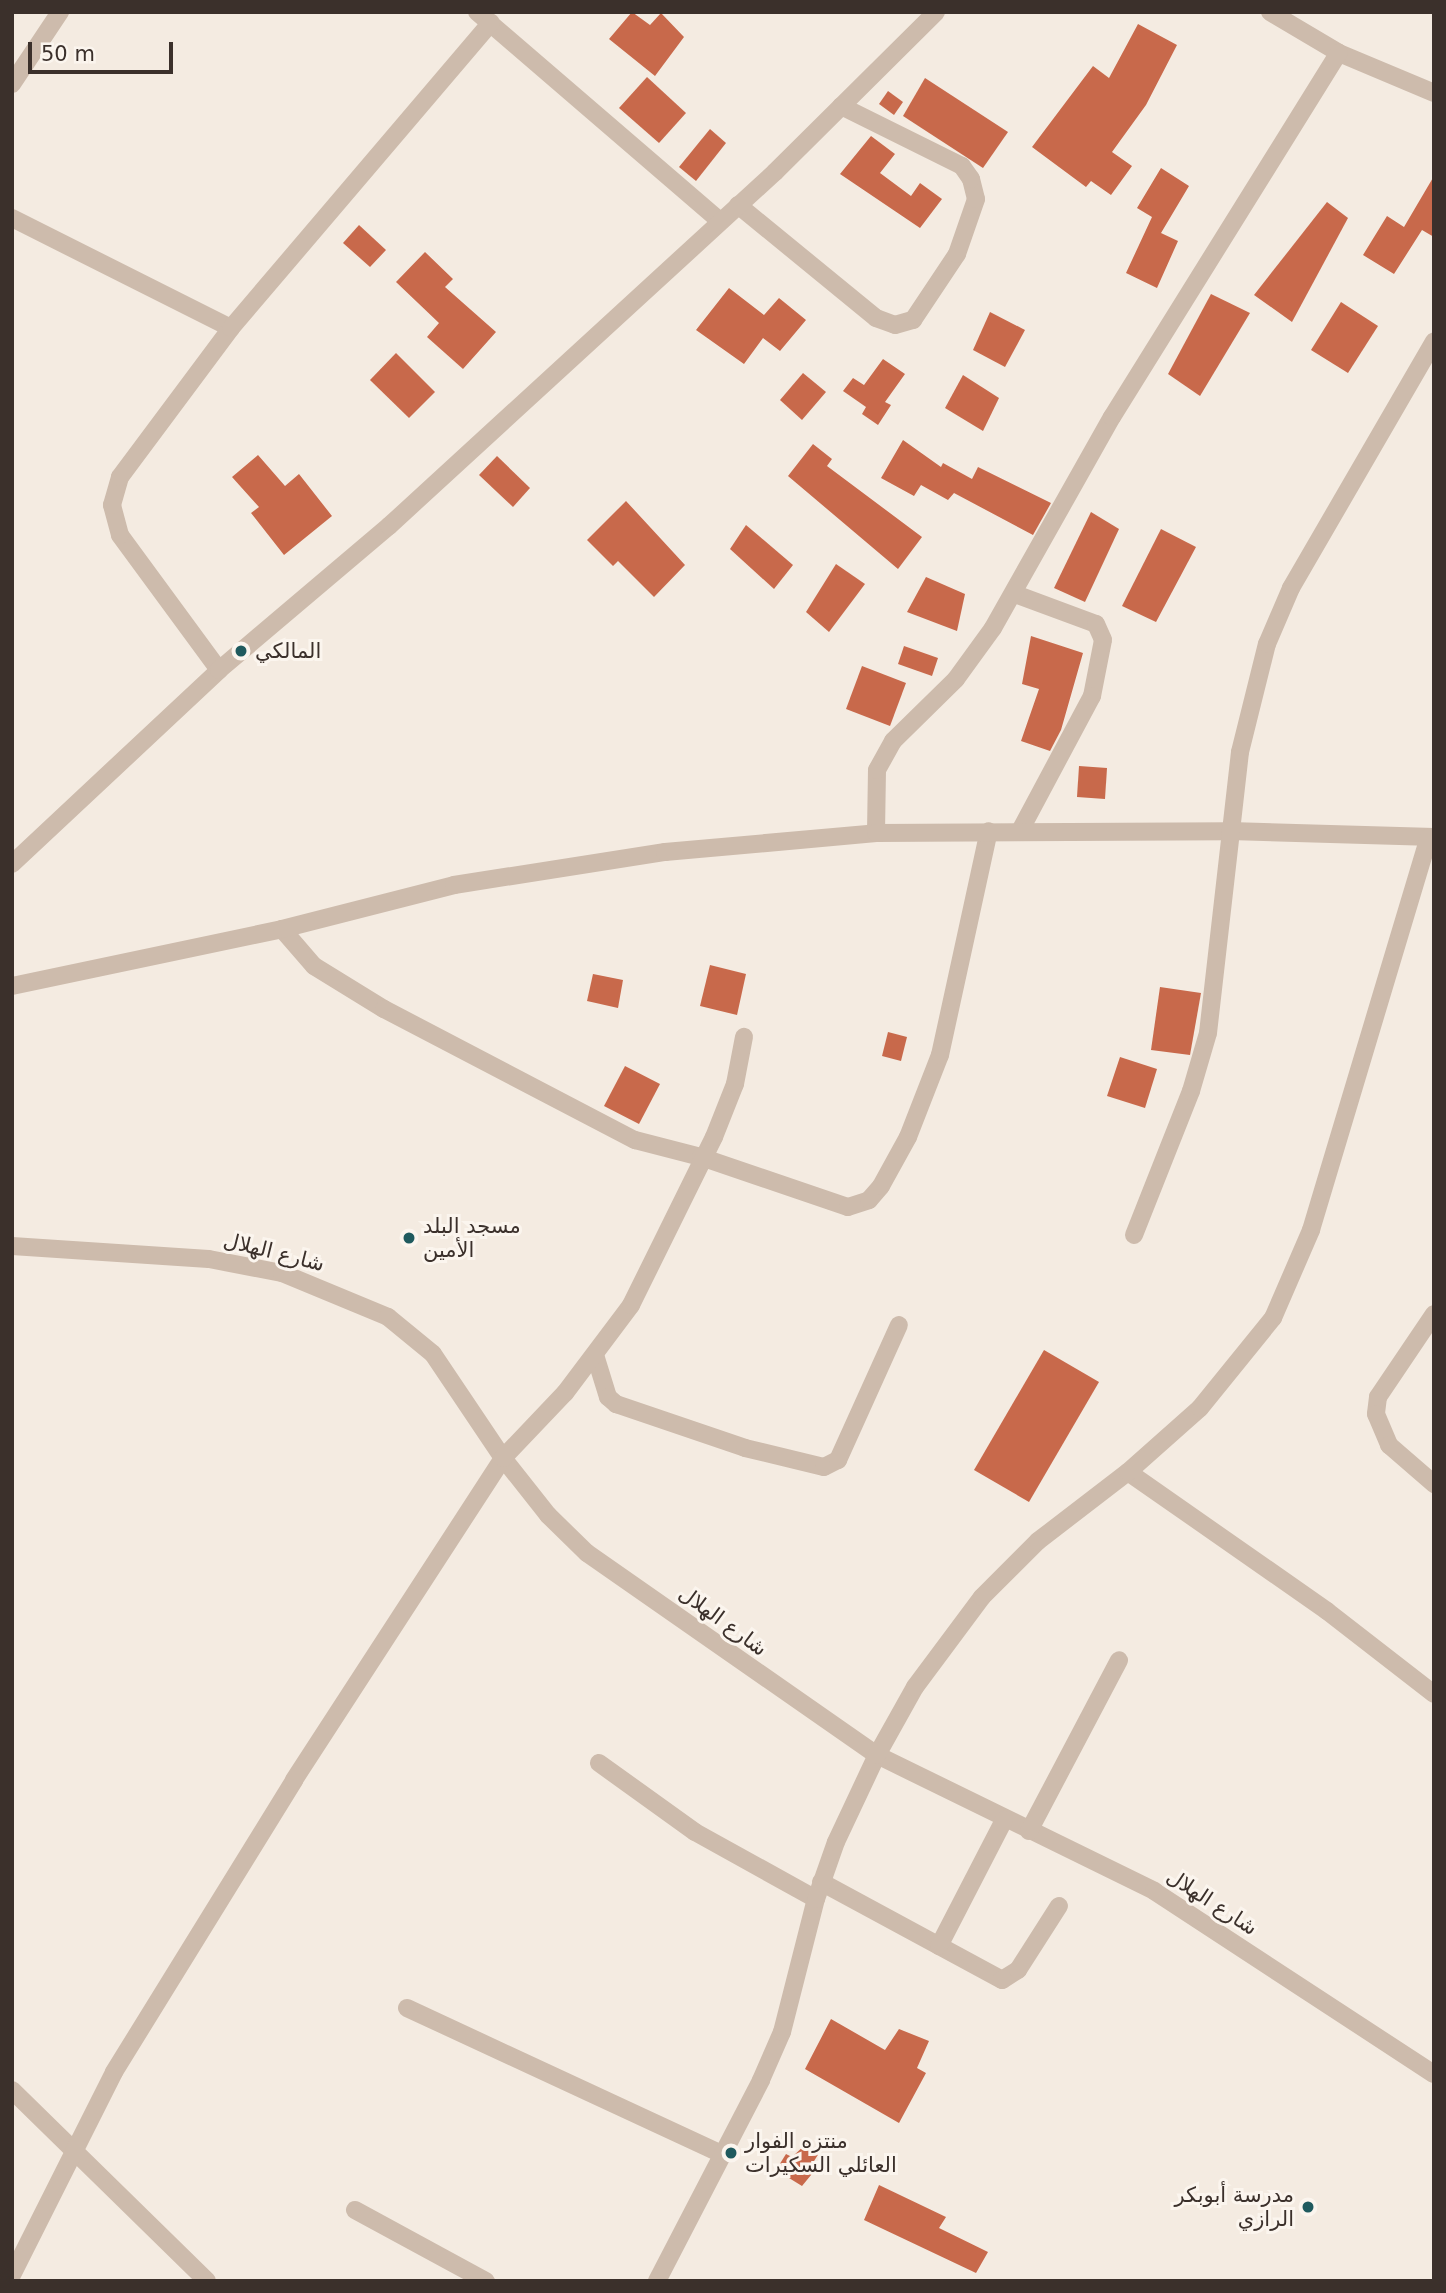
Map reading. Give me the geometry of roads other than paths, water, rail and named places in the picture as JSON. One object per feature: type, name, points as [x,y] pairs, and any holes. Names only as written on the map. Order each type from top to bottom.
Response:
[{"type":"street","points":[[12,84],[60,12]]},
{"type":"street","points":[[12,864],[219,670],[389,526],[738,205],[936,12]]},
{"type":"street","points":[[1270,12],[1339,53],[1432,90]]},
{"type":"street","points":[[219,670],[120,535],[112,505],[120,477],[231,328],[484,18],[720,221]]},
{"type":"street","points":[[876,833],[877,770],[893,741],[956,679],[1015,594],[1112,417],[1339,53]]},
{"type":"street","points":[[738,205],[876,318],[895,325],[913,320],[957,254],[976,199],[971,179],[962,166],[841,106]]},
{"type":"street","points":[[12,218],[231,328]]},
{"type":"street","points":[[1134,1235],[1191,1091],[1208,1033],[1240,752],[1267,644],[1292,588],[1434,341]]},
{"type":"street","points":[[1015,594],[1096,624],[1103,640],[1092,696],[1020,831]]},
{"type":"street","points":[[282,929],[314,966],[384,1009],[635,1140],[701,1157],[848,1207],[869,1200],[908,1138],[940,1055],[989,831]]},
{"type":"street","points":[[12,986],[282,929],[454,886],[665,852],[876,833],[1230,831],[1432,837],[1311,1230],[1273,1318],[1200,1408],[1128,1472],[1038,1541],[982,1597],[915,1687],[877,1755],[818,1890],[782,2032],[657,2281]]},
{"type":"street","points":[[12,2275],[114,2072],[294,1780],[503,1458],[595,1355],[631,1305],[735,1084],[744,1037]]},
{"type":"street","name":"شارع الهلال","points":[[12,1246],[209,1259],[282,1273],[338,1293],[388,1317],[433,1354],[503,1458],[548,1515],[587,1553],[877,1755],[1154,1891],[1434,2074]]},
{"type":"street","points":[[1434,1314],[1378,1397],[1376,1414],[1389,1445],[1434,1484]]},
{"type":"street","points":[[595,1355],[608,1397],[616,1404],[745,1448],[824,1467],[838,1460],[899,1325]]},
{"type":"street","points":[[1128,1472],[1327,1611],[1428,1690],[1434,1671]]},
{"type":"street","points":[[1029,1831],[1119,1660]]},
{"type":"street","points":[[599,1763],[695,1832],[939,1946],[1002,1980],[1010,1977],[1059,1906]]},
{"type":"street","points":[[939,1946],[1004,1819]]},
{"type":"street","points":[[407,2008],[721,2154]]},
{"type":"street","points":[[12,2090],[74,2147],[207,2281]]},
{"type":"street","points":[[355,2210],[486,2281]]},
{"type":"place","name":"المالكي","points":[[241,651]]},
{"type":"place","name":"مسجد البلد الأمين","points":[[409,1238]]},
{"type":"place","name":"منتزه الفوار العائلي السكيرات","points":[[731,2153]]},
{"type":"place","name":"مدرسة أبوبكر الرازي","points":[[1308,2207]]}]
